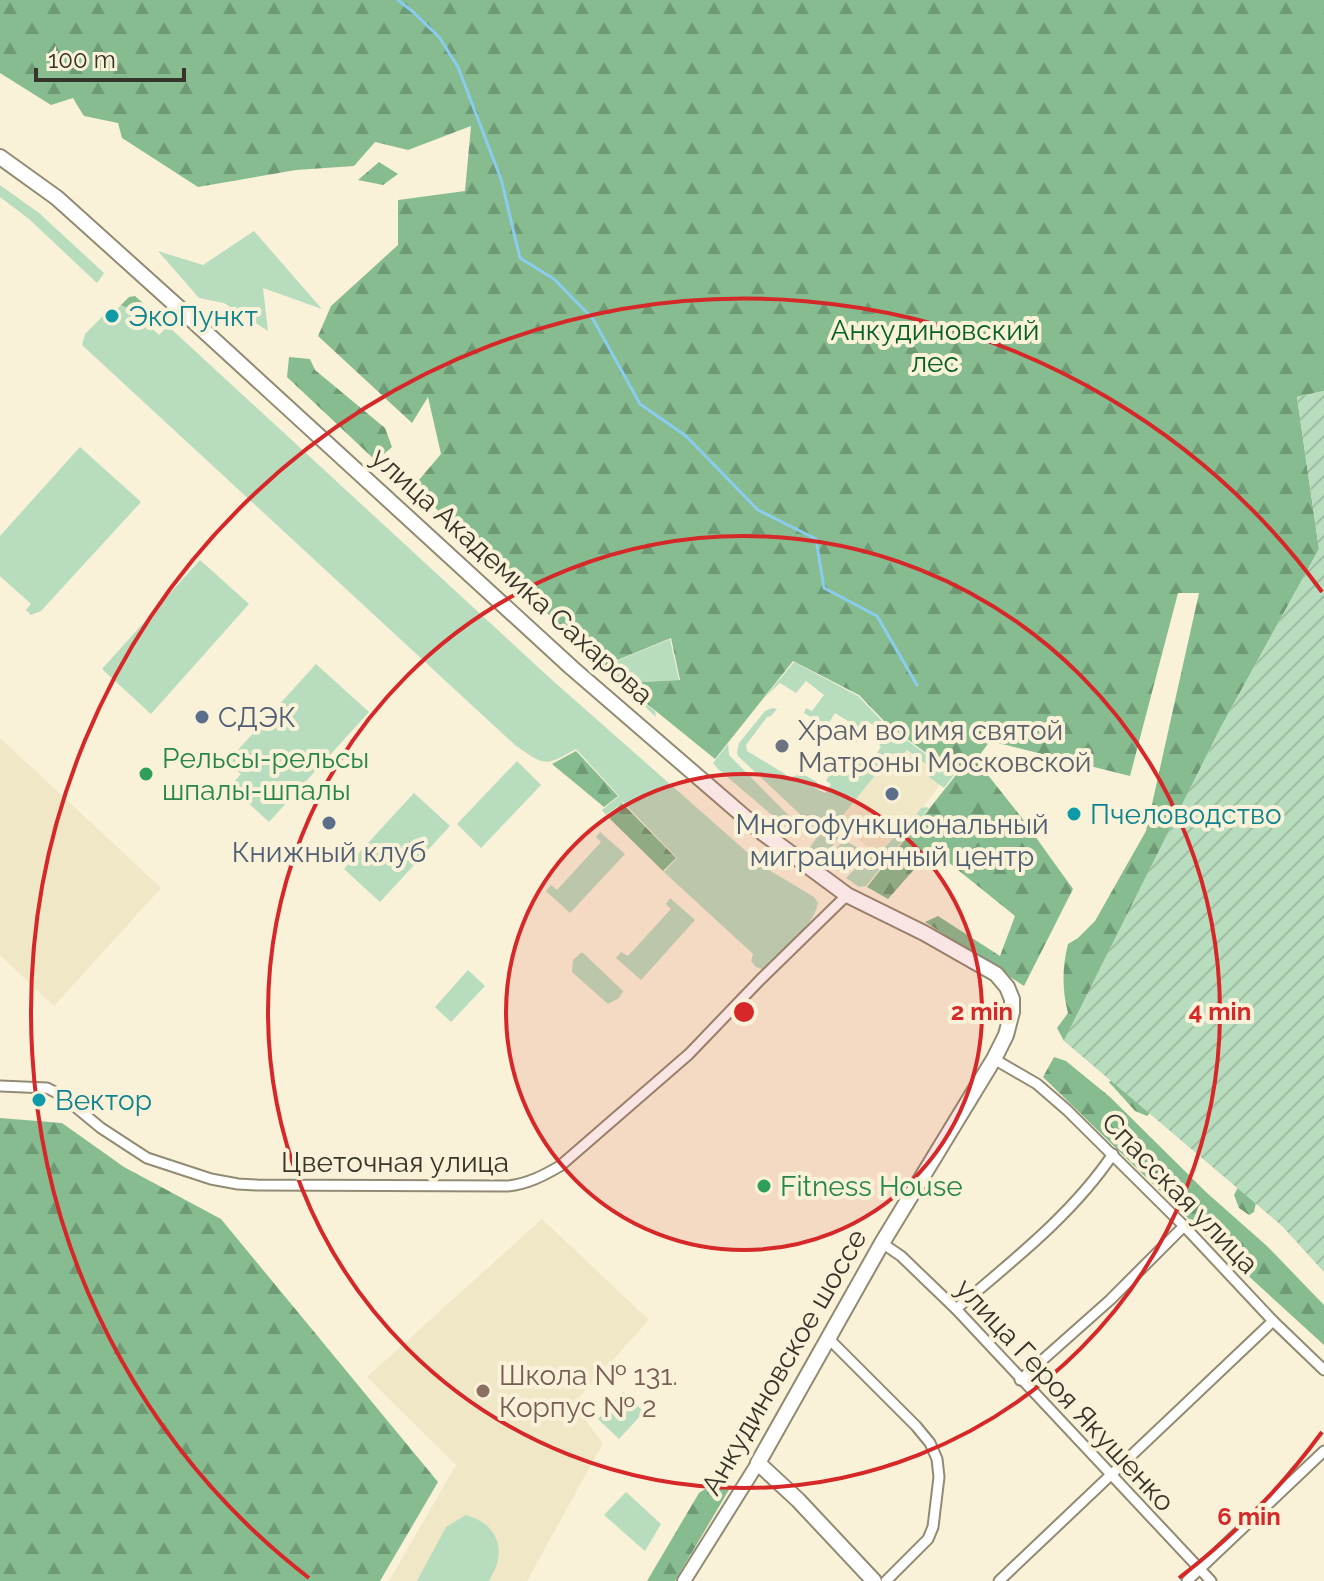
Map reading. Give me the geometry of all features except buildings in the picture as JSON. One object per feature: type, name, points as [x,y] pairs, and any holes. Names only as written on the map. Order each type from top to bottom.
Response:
[{"type":"main road","name":"улица Академика Сахарова","points":[[0,157],[57,198],[572,668],[763,833],[847,895],[924,933],[996,974],[1012,999]]},
{"type":"main road","name":"Анкудиновское шоссе","points":[[758,1463],[882,1243],[994,1059],[1006,1035],[1012,999]]},
{"type":"main road","points":[[758,1463],[798,1500],[874,1581]]},
{"type":"street","name":"Цветочная улица","points":[[0,1086],[47,1088],[147,1158],[211,1179],[257,1185],[522,1185],[560,1166],[689,1054],[847,895]]},
{"type":"street","name":"Спасская улица","points":[[994,1059],[1037,1084],[1067,1110],[1324,1370]]},
{"type":"street","points":[[956,1309],[1070,1207],[1113,1154]]},
{"type":"street","points":[[1020,1380],[1110,1300],[1184,1226]]},
{"type":"street","name":"улица Героя Якушенко","points":[[882,1243],[901,1256],[956,1309],[1211,1581]]},
{"type":"street","points":[[999,1581],[1273,1321]]},
{"type":"street","points":[[828,1338],[916,1426],[930,1443],[937,1459],[939,1477],[933,1527],[928,1539],[886,1581]]},
{"type":"street","points":[[1187,1581],[1324,1451]]},
{"type":"street","name":"Анкудиновское шоссе","points":[[684,1581],[758,1463]]},
{"type":"shaded area","points":[[0,738],[161,888],[54,1006],[0,955]]},
{"type":"shaded area","points":[[895,742],[944,779],[885,859],[835,822]]},
{"type":"shaded area","name":"Школа № 131. Корпус № 2","points":[[542,1219],[649,1320],[573,1404],[603,1443],[527,1581],[389,1581],[456,1465],[367,1377]]},
{"type":"green space","name":"Анкудиновский лес","points":[[0,0],[1324,0],[1324,391],[1297,397],[1319,549],[1221,727],[1064,1041],[1057,1028],[1068,1013],[1064,978],[1068,944],[1095,921],[1146,831],[1199,593],[1178,593],[1130,776],[990,741],[976,760],[1073,889],[1024,986],[925,922],[938,916],[1000,956],[1015,916],[932,849],[888,899],[867,887],[956,775],[887,724],[859,695],[793,661],[715,759],[641,699],[642,682],[680,680],[671,638],[603,666],[413,487],[441,454],[428,397],[412,423],[318,336],[331,306],[398,245],[398,200],[465,191],[471,126],[408,150],[375,142],[354,166],[296,170],[198,187],[122,138],[118,123],[84,116],[73,98],[51,105],[0,73]]},
{"type":"green space","points":[[379,162],[398,174],[383,185],[358,180]]},
{"type":"green space","points":[[0,185],[39,213],[104,273],[97,283],[29,219],[0,197]]},
{"type":"green space","points":[[254,231],[322,309],[263,288],[268,331],[224,303],[199,298],[158,251],[203,265]]},
{"type":"green space","points":[[135,296],[155,314],[155,321],[143,320],[121,305],[129,297]]},
{"type":"green space","points":[[121,305],[133,311],[159,335],[168,326],[552,680],[764,867],[814,897],[818,903],[815,912],[795,939],[762,969],[756,967],[751,961],[753,954],[664,872],[677,858],[623,802],[606,815],[602,810],[619,796],[576,749],[545,762],[515,745],[82,345],[85,334],[105,314],[111,316]]},
{"type":"green space","points":[[289,357],[310,359],[315,370],[385,428],[392,447],[376,461],[287,377]]},
{"type":"green space","points":[[1324,391],[1324,1272],[1282,1226],[1064,1041],[1221,727],[1319,549],[1297,397]]},
{"type":"green space","points":[[80,447],[141,502],[41,611],[31,615],[26,610],[31,604],[0,576],[0,536]]},
{"type":"green space","points":[[200,560],[249,604],[151,714],[102,669]]},
{"type":"green space","points":[[670,639],[679,680],[642,682],[640,699],[655,711],[656,717],[602,667]]},
{"type":"green space","points":[[794,662],[858,696],[886,725],[954,775],[944,788],[929,777],[933,770],[907,750],[900,757],[893,753],[839,820],[844,825],[840,836],[823,858],[810,847],[820,833],[738,756],[739,743],[765,711],[777,709],[746,745],[747,751],[790,777],[799,772],[817,782],[815,788],[825,793],[831,784],[826,781],[837,759],[853,762],[847,772],[851,775],[860,760],[869,764],[881,747],[874,736],[878,728],[868,722],[856,743],[845,736],[851,723],[835,713],[827,726],[804,713],[806,708],[812,711],[824,695],[806,681],[796,693],[780,683],[765,697]]},
{"type":"green space","points":[[316,664],[369,712],[269,822],[230,786],[241,774],[227,762]]},
{"type":"green space","points":[[728,744],[729,755],[801,828],[793,833],[718,769],[713,763]]},
{"type":"green space","points":[[576,751],[618,796],[604,807],[552,764]]},
{"type":"green space","points":[[517,761],[541,785],[481,848],[457,824]]},
{"type":"green space","points":[[414,793],[450,826],[380,902],[344,869]]},
{"type":"green space","points":[[622,803],[676,858],[663,871],[607,816]]},
{"type":"green space","points":[[921,808],[929,808],[866,886],[859,887],[846,878],[869,855],[880,853],[899,832],[914,824],[914,818]]},
{"type":"green space","points":[[600,832],[625,854],[570,913],[546,891],[551,885],[557,890],[601,842],[596,837]]},
{"type":"green space","points":[[844,840],[860,849],[838,871],[825,860]]},
{"type":"green space","points":[[670,898],[695,920],[641,980],[616,958],[621,952],[628,956],[671,909],[666,904]]},
{"type":"green space","points":[[582,952],[623,991],[619,998],[608,1004],[572,972],[573,960]]},
{"type":"green space","points":[[468,970],[485,986],[451,1022],[435,1007]]},
{"type":"green space","points":[[1054,1057],[1066,1061],[1110,1097],[1207,1193],[1267,1246],[1324,1305],[1324,1345],[1231,1260],[1043,1077]]},
{"type":"green space","points":[[1123,1074],[1161,1102],[1147,1116],[1135,1111],[1109,1082]]},
{"type":"green space","points":[[0,1118],[62,1123],[124,1167],[221,1219],[438,1482],[380,1581],[0,1581]]},
{"type":"green space","points":[[1241,1182],[1259,1189],[1254,1212],[1249,1215],[1239,1208],[1234,1195]]},
{"type":"green space","points":[[623,1392],[644,1412],[619,1439],[598,1419]]},
{"type":"green space","points":[[724,1477],[730,1488],[675,1581],[647,1581],[699,1493]]},
{"type":"green space","points":[[626,1492],[661,1524],[645,1551],[604,1515]]},
{"type":"green space","points":[[466,1515],[487,1526],[496,1538],[499,1554],[489,1581],[417,1581],[446,1527]]},
{"type":"waterway","points":[[398,0],[439,37],[458,67],[501,179],[520,258],[554,279],[593,319],[640,404],[686,436],[758,510],[816,539],[824,588],[877,616],[917,685]]},
{"type":"place","name":"ЭкоПункт","points":[[112,316]]},
{"type":"place","name":"СДЭК","points":[[202,717]]},
{"type":"place","name":"Храм во имя святой Матроны Московской","points":[[782,746]]},
{"type":"place","name":"Рельсы-рельсы шпалы-шпалы","points":[[146,774]]},
{"type":"place","name":"Многофункциональный миграционный центр","points":[[892,794]]},
{"type":"place","name":"Пчеловодство","points":[[1074,814]]},
{"type":"place","name":"Книжный клуб","points":[[329,823]]},
{"type":"place","name":"Вектор","points":[[39,1100]]},
{"type":"place","name":"Fitness House","points":[[764,1186]]},
{"type":"place","name":"Школа № 131. Корпус № 2","points":[[483,1391]]}]
